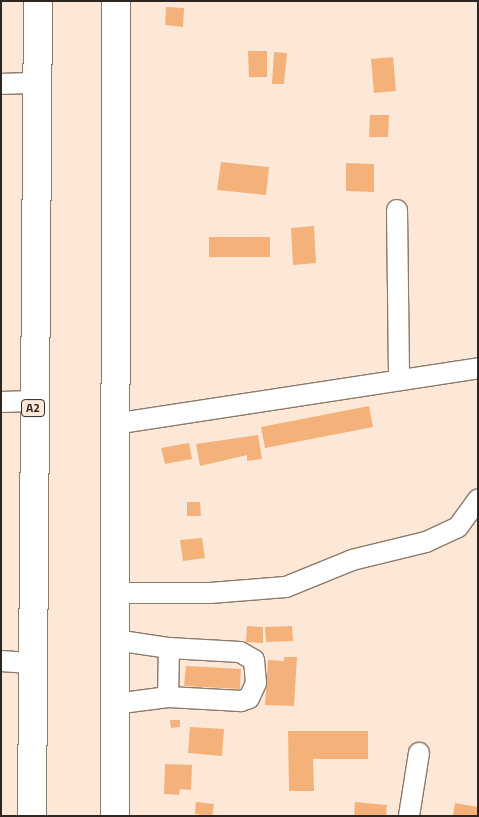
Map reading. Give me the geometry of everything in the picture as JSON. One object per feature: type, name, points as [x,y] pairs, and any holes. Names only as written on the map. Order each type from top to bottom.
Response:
[{"type":"highway","name":"A2","points":[[32,816],[33,401],[38,1]]},
{"type":"highway","points":[[115,816],[116,1]]},
{"type":"street","points":[[1,84],[37,83]]},
{"type":"street","points":[[397,210],[399,378]]},
{"type":"street","points":[[114,424],[399,378],[478,368]]},
{"type":"street","points":[[1,402],[33,401]]},
{"type":"street","points":[[115,593],[210,594],[286,586],[352,560],[426,542],[458,527],[478,499]]},
{"type":"street","points":[[115,640],[169,648],[248,655],[254,660],[256,683],[249,698],[242,701],[168,697],[115,704]]},
{"type":"street","points":[[168,697],[169,648]]},
{"type":"street","points":[[1,661],[33,663]]},
{"type":"street","points":[[409,816],[419,753]]},
{"type":"building","points":[[166,7],[184,8],[183,27],[165,25]]},
{"type":"building","points":[[248,51],[267,51],[267,77],[249,77]]},
{"type":"building","points":[[274,52],[287,53],[284,84],[272,84]]},
{"type":"building","points":[[393,57],[396,91],[374,93],[371,59]]},
{"type":"building","points":[[370,115],[389,115],[388,137],[369,137]]},
{"type":"building","points":[[221,162],[269,167],[266,195],[217,190]]},
{"type":"building","points":[[346,163],[374,164],[374,192],[346,191]]},
{"type":"building","points":[[314,226],[316,263],[293,265],[291,228]]},
{"type":"building","points":[[209,237],[270,237],[270,257],[209,257]]},
{"type":"building","points":[[369,406],[373,427],[265,448],[261,427]]},
{"type":"building","points":[[258,435],[262,459],[247,461],[247,455],[200,466],[196,444]]},
{"type":"building","points":[[189,443],[192,459],[165,464],[161,448]]},
{"type":"building","points":[[187,502],[200,502],[201,516],[187,516]]},
{"type":"building","points":[[202,538],[205,558],[183,561],[180,540]]},
{"type":"building","points":[[247,626],[263,627],[263,643],[246,642]]},
{"type":"building","points":[[292,626],[293,641],[266,642],[265,627]]},
{"type":"building","points":[[284,657],[297,657],[294,706],[265,705],[268,660],[284,661]]},
{"type":"building","points":[[186,666],[241,669],[240,689],[184,686]]},
{"type":"building","points":[[170,720],[180,720],[180,727],[171,728]]},
{"type":"building","points":[[190,727],[224,729],[222,756],[188,753]]},
{"type":"building","points":[[288,731],[368,731],[368,759],[313,759],[314,791],[289,791]]},
{"type":"building","points":[[165,764],[192,765],[191,790],[180,789],[179,795],[164,794]]},
{"type":"building","points":[[196,802],[214,804],[212,816],[195,814]]},
{"type":"building","points":[[355,802],[387,805],[386,816],[354,816]]},
{"type":"building","points":[[455,803],[478,807],[478,816],[453,816]]}]
